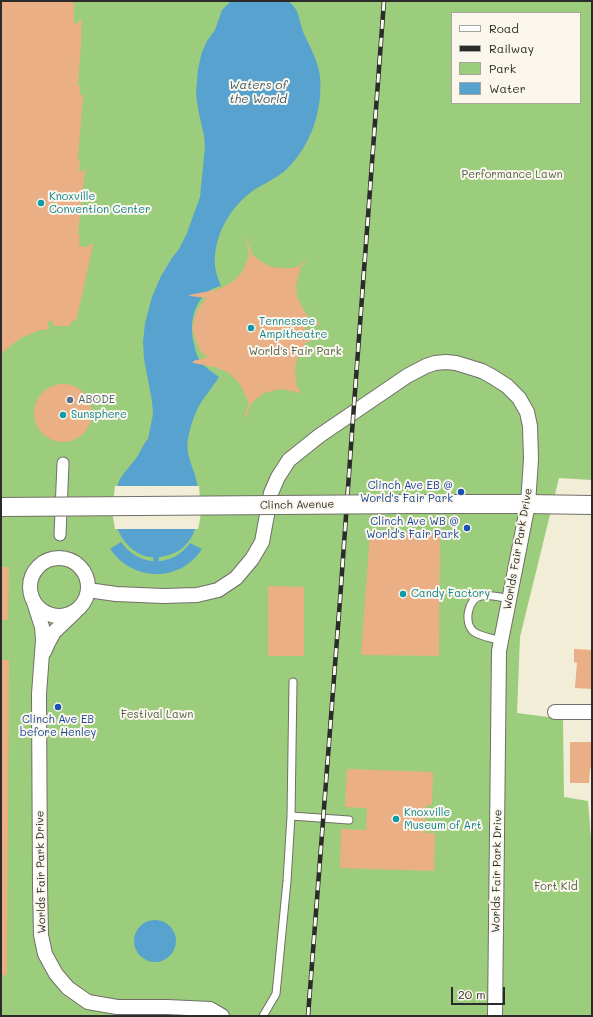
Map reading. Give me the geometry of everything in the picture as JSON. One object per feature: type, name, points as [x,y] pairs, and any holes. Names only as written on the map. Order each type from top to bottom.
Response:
[{"type":"street","name":"Worlds Fair Park Drive","points":[[88,590],[116,594],[164,596],[197,595],[218,590],[236,578],[252,559],[262,542],[271,493],[278,477],[289,460],[319,436],[407,376],[435,363],[456,363],[482,371],[508,386],[519,398],[527,412],[530,426],[531,459],[528,504],[499,651],[495,1016]]},
{"type":"street","points":[[60,535],[63,463]]},
{"type":"street","name":"Clinch Avenue","points":[[6,505],[592,505]]},
{"type":"street","points":[[54,558],[69,559],[81,567],[86,575],[88,594],[84,603],[54,632],[42,660],[42,628],[31,593],[30,584],[32,575],[45,561],[54,558]]},
{"type":"street","points":[[34,602],[47,613],[58,616],[77,610]]},
{"type":"street","name":"Worlds Fair Park Drive","points":[[42,660],[39,694],[41,935],[45,954],[50,965],[68,988],[88,1002],[117,1007],[210,1009],[222,1016]]},
{"type":"street","points":[[555,712],[592,712]]},
{"type":"lane","points":[[501,641],[473,631],[468,622],[468,614],[472,602],[479,596],[489,595],[509,599]]},
{"type":"lane","points":[[263,1016],[276,994],[287,881],[291,816],[293,682]]},
{"type":"lane","points":[[291,816],[349,820]]},
{"type":"green space","name":"World's Fair Park","points":[[1,1],[592,1],[592,480],[559,478],[520,637],[517,713],[563,719],[564,797],[588,801],[592,851],[592,1016],[1,1016]]},
{"type":"water","name":"Waters of the World","points":[[231,1],[289,1],[294,6],[318,65],[320,76],[319,102],[314,126],[303,149],[295,160],[287,169],[275,178],[245,197],[229,215],[223,226],[216,248],[215,260],[216,272],[221,286],[209,291],[199,302],[192,322],[193,337],[198,357],[204,366],[219,377],[197,410],[189,432],[187,445],[198,489],[198,512],[196,527],[186,545],[180,550],[172,554],[150,557],[141,555],[133,550],[121,536],[116,522],[116,494],[121,477],[137,457],[148,439],[153,414],[144,359],[143,342],[145,323],[152,297],[161,276],[179,249],[187,233],[200,197],[205,147],[196,94],[198,69],[202,52],[207,41],[215,30],[222,10]]},
{"type":"water","points":[[121,542],[128,550],[137,556],[146,560],[156,561],[174,557],[183,551],[190,543],[202,549],[193,560],[182,568],[169,573],[156,574],[131,568],[120,560],[110,549]]},
{"type":"water","points":[[155,920],[170,926],[176,941],[170,956],[155,962],[140,956],[134,941],[140,926]]},
{"type":"pier","points":[[115,486],[199,486],[201,511],[198,529],[115,529],[113,504]]},
{"type":"building","name":"Knoxville Convention Center","points":[[1,1],[74,1],[74,23],[79,23],[79,20],[82,21],[78,85],[80,86],[80,95],[83,95],[78,159],[80,160],[79,172],[82,172],[83,169],[85,170],[78,234],[80,235],[79,246],[89,247],[90,244],[93,244],[76,321],[72,320],[70,326],[54,326],[52,321],[48,321],[49,329],[37,331],[21,338],[1,354]]},
{"type":"building","points":[[245,237],[252,254],[267,265],[276,268],[292,268],[300,266],[305,260],[306,261],[301,267],[298,277],[296,286],[297,296],[309,319],[320,323],[319,325],[311,322],[304,328],[311,337],[317,334],[319,336],[304,344],[305,346],[299,353],[295,368],[296,384],[301,394],[281,389],[264,393],[250,405],[246,417],[244,416],[249,404],[240,384],[229,373],[215,367],[193,363],[193,361],[208,357],[201,352],[194,336],[193,328],[197,311],[206,298],[189,295],[219,289],[231,283],[243,271],[249,256]]},
{"type":"building","name":"Sunsphere","points":[[57,384],[69,384],[84,392],[92,407],[92,419],[84,434],[69,442],[57,442],[42,434],[34,419],[34,407],[42,392]]},
{"type":"building","name":"Candy Factory","points":[[370,533],[440,533],[439,656],[361,655]]},
{"type":"building","points":[[1,567],[9,567],[8,620],[1,620]]},
{"type":"building","points":[[268,586],[304,587],[304,656],[268,656]]},
{"type":"building","points":[[574,649],[592,650],[592,689],[575,688],[577,663],[574,662]]},
{"type":"building","points":[[1,660],[9,660],[7,975],[1,975]]},
{"type":"building","points":[[570,742],[592,742],[592,769],[590,768],[589,783],[570,783]]},
{"type":"building","name":"Knoxville Museum of Art","points":[[347,769],[433,772],[432,805],[426,805],[425,833],[435,833],[434,871],[340,868],[341,829],[366,830],[367,808],[345,807]]},
{"type":"waterway","points":[[156,550],[156,562]]},
{"type":"railway","points":[[308,1016],[384,1]]},
{"type":"place","name":"Knoxville Convention Center","points":[[41,203]]},
{"type":"place","name":"Tennessee Ampitheatre","points":[[251,328]]},
{"type":"place","name":"ABODE","points":[[70,400]]},
{"type":"place","name":"Sunsphere","points":[[63,415]]},
{"type":"place","name":"Clinch Ave EB @ World's Fair Park","points":[[461,492]]},
{"type":"place","name":"Clinch Ave WB @ World's Fair Park","points":[[467,528]]},
{"type":"place","name":"Candy Factory","points":[[403,594]]},
{"type":"place","name":"Clinch Ave EB before Henley","points":[[58,707]]},
{"type":"place","name":"Knoxville Museum of Art","points":[[396,819]]},
{"type":"park label","name":"Performance Lawn","points":[[512,175]]},
{"type":"park label","name":"Festival Lawn","points":[[157,715]]},
{"type":"park label","name":"Fort Kid","points":[[556,887]]}]
